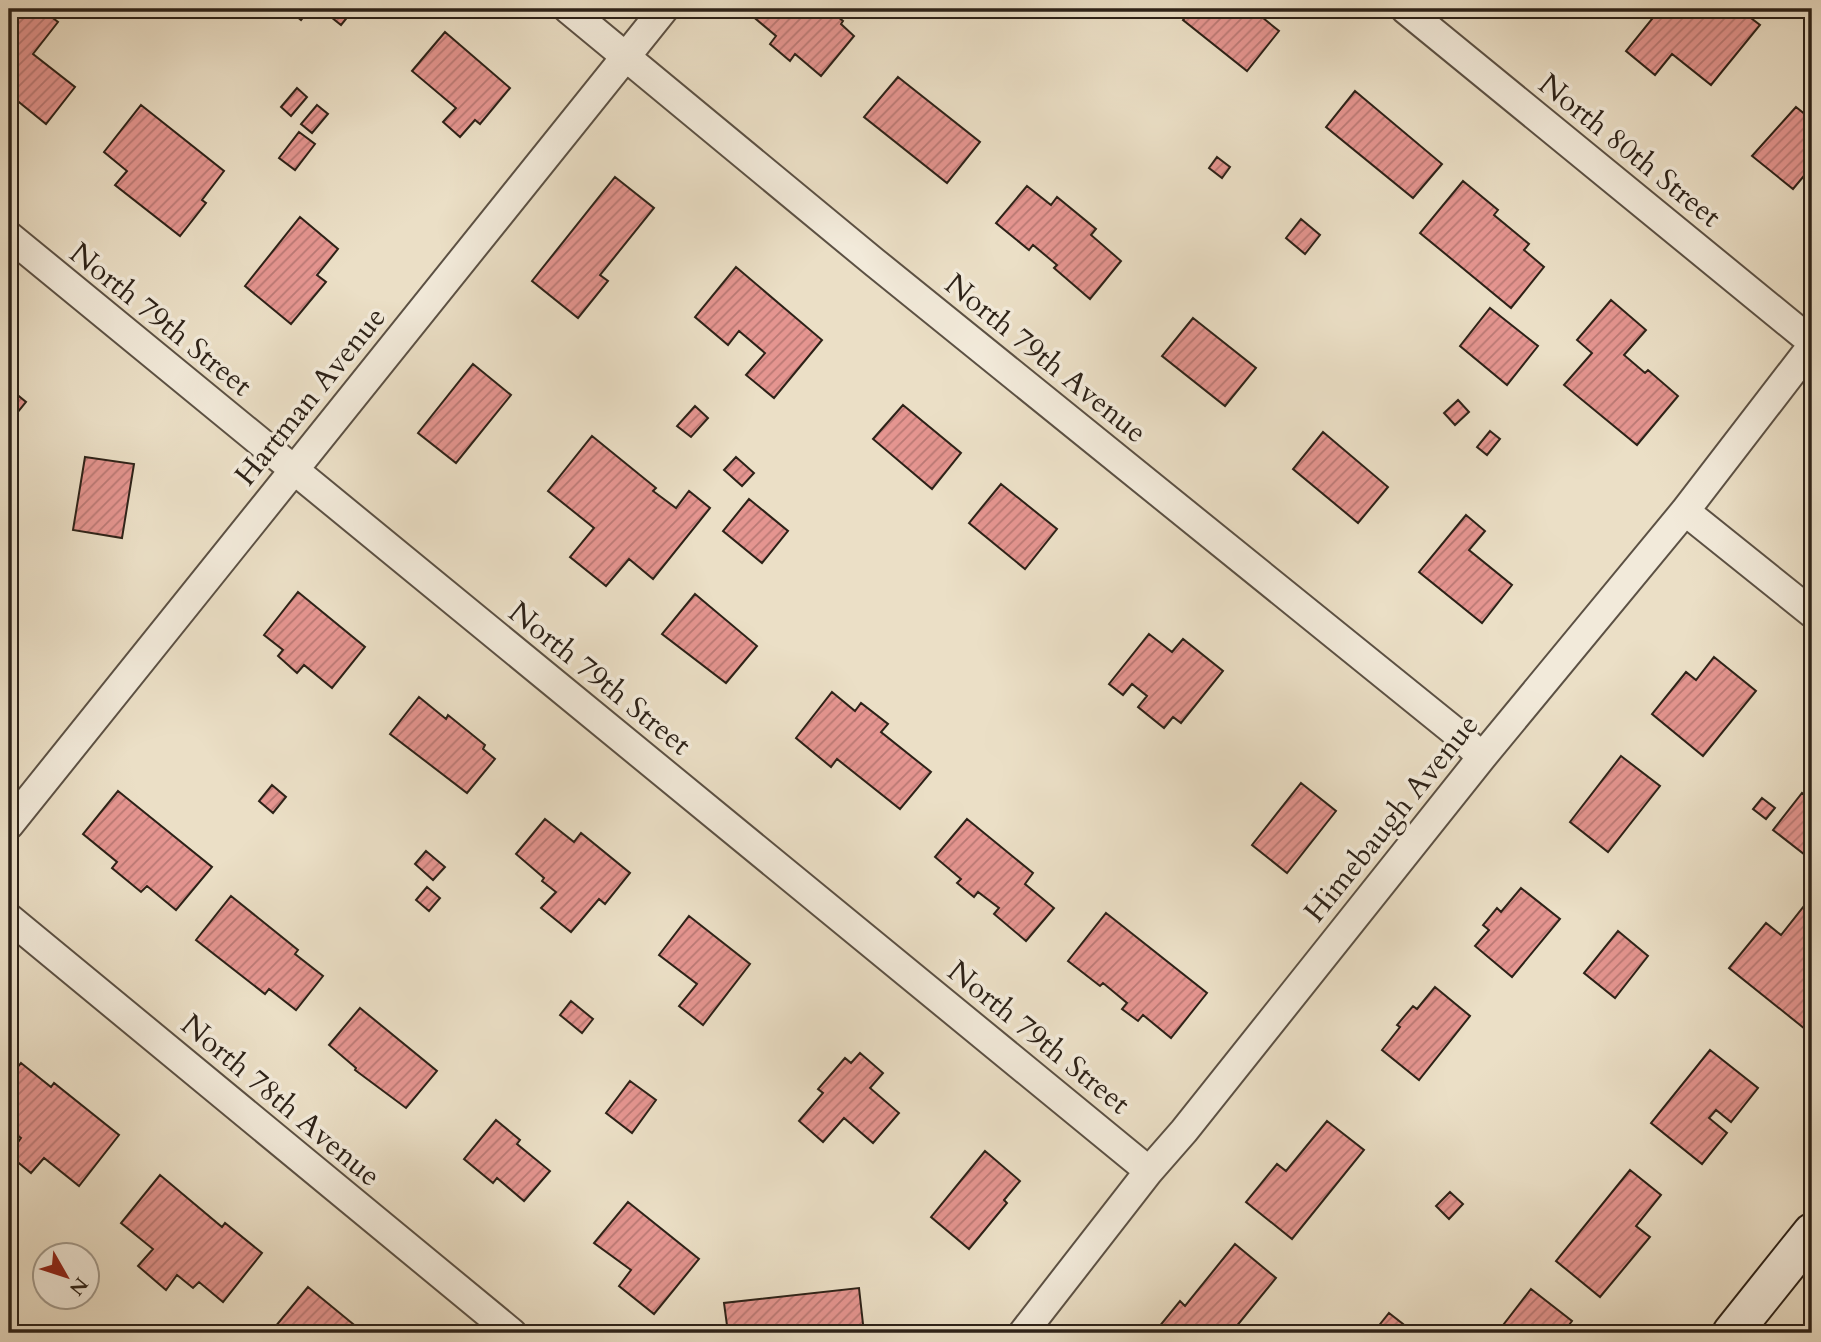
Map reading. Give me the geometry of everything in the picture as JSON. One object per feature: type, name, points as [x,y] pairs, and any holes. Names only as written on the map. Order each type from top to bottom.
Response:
[{"type":"main road","points":[[1732,1333],[1812,1233]]},
{"type":"street","name":"North 79th Avenue","points":[[568,9],[874,262],[1454,731],[1482,757]]},
{"type":"street","name":"Hartman Avenue","points":[[9,825],[664,9]]},
{"type":"street","name":"North 80th Street","points":[[1405,9],[1812,344]]},
{"type":"street","name":"North 79th Street","points":[[9,236],[1149,1171]]},
{"type":"street","name":"Himebaugh Avenue","points":[[1023,1333],[1149,1171],[1184,1131],[1482,757],[1685,511],[1812,344]]},
{"type":"street","points":[[1685,511],[1812,614]]},
{"type":"street","name":"North 78th Avenue","points":[[9,918],[512,1333]]},
{"type":"building","points":[[9,9],[41,9],[58,22],[33,54],[75,87],[46,124],[9,94]]},
{"type":"building","points":[[288,9],[310,9],[301,20]]},
{"type":"building","points":[[321,9],[354,9],[341,25]]},
{"type":"building","points":[[754,9],[828,9],[843,21],[841,24],[854,36],[821,76],[795,54],[790,61],[770,44],[776,36],[750,14]]},
{"type":"building","points":[[1192,9],[1252,9],[1279,31],[1247,71],[1183,20]]},
{"type":"building","points":[[1660,9],[1739,9],[1760,25],[1711,85],[1672,54],[1655,75],[1626,51]]},
{"type":"building","points":[[445,32],[510,88],[480,124],[475,120],[460,137],[443,122],[456,108],[412,71]]},
{"type":"building","points":[[898,77],[980,142],[947,183],[864,117]]},
{"type":"building","points":[[297,88],[307,97],[291,116],[281,107]]},
{"type":"building","points":[[1355,91],[1442,164],[1413,198],[1326,127]]},
{"type":"building","points":[[141,105],[224,171],[202,200],[206,203],[180,236],[115,185],[127,171],[104,152]]},
{"type":"building","points":[[317,105],[328,114],[312,133],[301,124]]},
{"type":"building","points":[[1796,107],[1812,120],[1812,185],[1803,177],[1793,189],[1752,156]]},
{"type":"building","points":[[299,132],[315,144],[295,170],[279,158]]},
{"type":"building","points":[[1217,157],[1230,167],[1222,178],[1209,168]]},
{"type":"building","points":[[615,177],[654,208],[600,275],[608,281],[578,318],[532,281]]},
{"type":"building","points":[[1463,181],[1498,210],[1494,215],[1529,244],[1524,250],[1544,267],[1511,308],[1420,233]]},
{"type":"building","points":[[1027,186],[1051,205],[1057,197],[1096,229],[1091,235],[1121,261],[1090,299],[1054,268],[1057,265],[1033,245],[1029,250],[996,223]]},
{"type":"building","points":[[300,217],[338,249],[317,275],[326,282],[291,324],[245,286]]},
{"type":"building","points":[[1301,219],[1320,235],[1305,254],[1286,238]]},
{"type":"building","points":[[736,267],[822,340],[774,398],[746,375],[765,353],[739,331],[728,345],[695,317]]},
{"type":"building","points":[[1611,300],[1646,330],[1624,355],[1645,373],[1648,370],[1678,396],[1637,445],[1564,385],[1592,353],[1577,340]]},
{"type":"building","points":[[1490,308],[1538,346],[1507,385],[1460,346]]},
{"type":"building","points":[[1193,318],[1256,368],[1225,406],[1162,356]]},
{"type":"building","points":[[473,364],[511,395],[456,463],[418,433]]},
{"type":"building","points":[[9,388],[26,402],[9,423]]},
{"type":"building","points":[[1458,400],[1469,412],[1455,425],[1444,413]]},
{"type":"building","points":[[903,405],[961,453],[932,489],[873,439]]},
{"type":"building","points":[[695,406],[708,418],[691,437],[677,426]]},
{"type":"building","points":[[1490,431],[1500,439],[1487,455],[1477,447]]},
{"type":"building","points":[[1323,432],[1388,487],[1358,523],[1293,469]]},
{"type":"building","points":[[592,436],[656,488],[653,491],[676,508],[689,491],[710,508],[653,579],[629,559],[606,586],[570,557],[594,528],[548,491]]},
{"type":"building","points":[[85,457],[134,464],[122,538],[73,530]]},
{"type":"building","points":[[736,457],[754,473],[742,486],[724,470]]},
{"type":"building","points":[[1001,484],[1057,529],[1025,569],[969,523]]},
{"type":"building","points":[[749,499],[788,531],[762,563],[723,531]]},
{"type":"building","points":[[1466,515],[1485,531],[1469,550],[1512,585],[1482,623],[1419,572]]},
{"type":"building","points":[[298,592],[365,647],[332,688],[304,665],[297,673],[278,656],[283,650],[264,635]]},
{"type":"building","points":[[695,594],[757,646],[726,683],[662,634]]},
{"type":"building","points":[[1149,634],[1172,652],[1183,639],[1223,671],[1181,723],[1173,717],[1164,728],[1138,707],[1147,696],[1132,684],[1123,695],[1109,684]]},
{"type":"building","points":[[1714,657],[1756,691],[1703,756],[1652,714],[1686,672],[1696,680]]},
{"type":"building","points":[[832,692],[855,711],[861,703],[888,724],[881,732],[931,772],[900,809],[837,759],[831,767],[796,738]]},
{"type":"building","points":[[419,697],[446,719],[448,715],[485,745],[483,749],[495,759],[467,793],[390,734]]},
{"type":"building","points":[[1621,756],[1660,786],[1608,852],[1570,822]]},
{"type":"building","points":[[1301,783],[1336,811],[1287,873],[1252,845]]},
{"type":"building","points":[[272,785],[286,797],[273,813],[259,801]]},
{"type":"building","points":[[118,791],[212,867],[176,910],[147,886],[141,892],[112,868],[117,862],[83,834]]},
{"type":"building","points":[[1802,793],[1812,802],[1812,854],[1809,858],[1773,830]]},
{"type":"building","points":[[1762,798],[1775,808],[1766,819],[1753,809]]},
{"type":"building","points":[[545,819],[574,842],[581,833],[630,873],[605,904],[599,899],[571,932],[541,908],[556,892],[516,854]]},
{"type":"building","points":[[967,819],[1033,873],[1025,884],[1054,908],[1026,941],[994,914],[999,908],[978,892],[974,897],[957,883],[961,879],[935,857]]},
{"type":"building","points":[[426,851],[445,867],[433,880],[415,864]]},
{"type":"building","points":[[427,887],[440,898],[429,911],[416,900]]},
{"type":"building","points":[[1521,888],[1560,919],[1512,977],[1475,946],[1489,930],[1483,925],[1497,908],[1501,912]]},
{"type":"building","points":[[231,896],[298,950],[295,954],[323,976],[296,1010],[269,989],[265,994],[196,940]]},
{"type":"building","points":[[1808,901],[1812,904],[1810,1033],[1729,968],[1766,923],[1781,935]]},
{"type":"building","points":[[1106,913],[1207,993],[1171,1038],[1143,1015],[1138,1021],[1122,1009],[1127,1003],[1103,983],[1100,986],[1068,961]]},
{"type":"building","points":[[689,916],[750,964],[703,1025],[679,1006],[697,984],[659,955]]},
{"type":"building","points":[[1618,931],[1648,956],[1615,998],[1584,973]]},
{"type":"building","points":[[1435,987],[1470,1016],[1419,1080],[1382,1050],[1400,1027],[1397,1025],[1413,1006],[1417,1009]]},
{"type":"building","points":[[571,1001],[593,1019],[582,1033],[560,1015]]},
{"type":"building","points":[[360,1008],[437,1071],[406,1108],[355,1070],[356,1068],[329,1045]]},
{"type":"building","points":[[1710,1050],[1758,1088],[1731,1122],[1716,1110],[1709,1118],[1727,1133],[1702,1164],[1651,1123]]},
{"type":"building","points":[[860,1053],[883,1073],[870,1088],[899,1113],[873,1143],[844,1118],[823,1142],[799,1121],[823,1093],[818,1089],[845,1058],[851,1063]]},
{"type":"building","points":[[21,1063],[51,1087],[54,1083],[119,1135],[79,1186],[44,1158],[31,1173],[9,1155],[21,1138],[9,1129],[9,1078]]},
{"type":"building","points":[[630,1081],[656,1100],[632,1133],[606,1113]]},
{"type":"building","points":[[496,1120],[520,1140],[517,1144],[550,1171],[524,1201],[497,1178],[493,1183],[464,1159]]},
{"type":"building","points":[[1327,1121],[1364,1150],[1292,1239],[1246,1202],[1277,1164],[1286,1171]]},
{"type":"building","points":[[985,1151],[1020,1181],[1004,1200],[1007,1203],[969,1249],[931,1217]]},
{"type":"building","points":[[1630,1170],[1661,1195],[1636,1226],[1650,1237],[1600,1297],[1556,1261]]},
{"type":"building","points":[[160,1175],[222,1227],[225,1223],[262,1253],[223,1302],[199,1282],[193,1288],[177,1275],[166,1290],[138,1266],[153,1249],[121,1223]]},
{"type":"building","points":[[1450,1192],[1463,1204],[1449,1219],[1436,1206]]},
{"type":"building","points":[[628,1202],[699,1259],[654,1314],[619,1286],[631,1270],[594,1243]]},
{"type":"building","points":[[1235,1244],[1276,1278],[1231,1333],[1154,1333],[1180,1301],[1185,1306]]},
{"type":"building","points":[[308,1287],[364,1333],[270,1333]]},
{"type":"building","points":[[859,1288],[864,1333],[728,1333],[724,1303]]},
{"type":"building","points":[[1531,1289],[1572,1321],[1563,1333],[1497,1333]]},
{"type":"building","points":[[1389,1313],[1403,1324],[1396,1333],[1384,1333],[1377,1328]]}]
